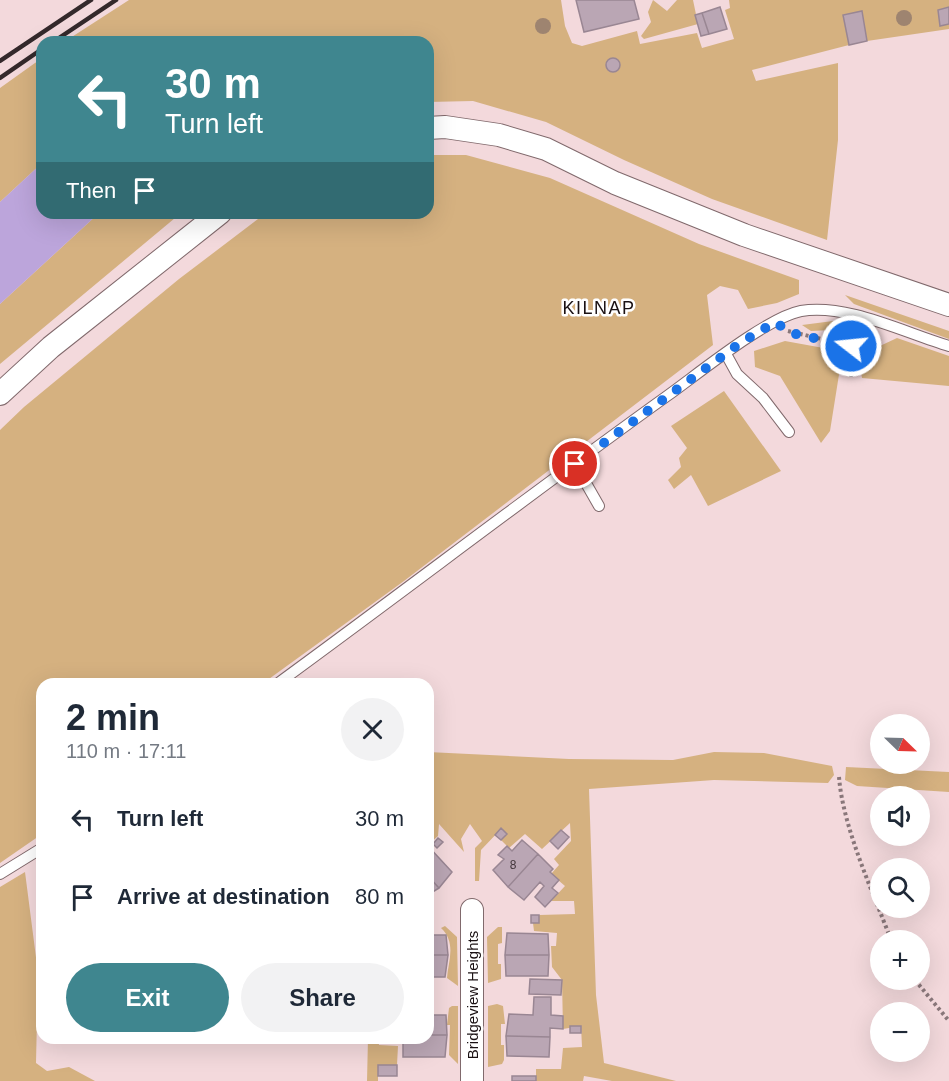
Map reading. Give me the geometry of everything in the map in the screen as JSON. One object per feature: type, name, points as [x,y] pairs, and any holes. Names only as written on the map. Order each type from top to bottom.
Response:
[{"type":"street","points":[[434,128],[445,127],[499,135],[546,149],[615,183],[744,234],[949,305]]},
{"type":"street","points":[[0,394],[51,347],[212,219]]},
{"type":"street","name":"Bridgeview Heights","points":[[472,910],[472,1081]]},
{"type":"lane","points":[[285,678],[726,354],[775,322],[798,312],[821,308],[860,317],[949,346]]},
{"type":"lane","points":[[726,354],[737,374],[763,398],[789,432]]},
{"type":"lane","points":[[575,464],[599,506]]},
{"type":"lane","points":[[0,874],[36,852]]},
{"type":"path","points":[[851,377],[851,346],[860,317]]},
{"type":"path","points":[[775,322],[791,333],[851,346]]},
{"type":"path","points":[[839,777],[840,793],[887,930]]},
{"type":"path","points":[[923,990],[949,1021]]},
{"type":"shaded area","points":[[129,0],[561,0],[565,26],[572,43],[582,46],[637,31],[640,44],[697,33],[702,48],[734,39],[725,10],[730,8],[729,0],[949,0],[949,7],[938,10],[940,26],[949,24],[949,29],[867,41],[862,12],[843,15],[849,45],[752,70],[756,81],[838,63],[838,140],[827,240],[712,199],[546,122],[473,101],[434,102],[434,36],[73,36]]},
{"type":"shaded area","points":[[653,0],[667,11],[677,0],[693,0],[698,24],[644,39],[641,36],[651,22],[648,12]]},
{"type":"shaded area","points":[[36,62],[36,169],[0,202],[0,88]]},
{"type":"shaded area","points":[[434,155],[466,155],[550,178],[699,244],[799,280],[799,294],[777,303],[748,309],[738,290],[720,286],[707,295],[713,345],[404,581],[270,678],[36,678],[36,838],[0,863],[0,430],[24,407],[179,279],[258,219],[434,219]]},
{"type":"shaded area","points":[[36,169],[36,219],[92,219],[0,304],[0,202]]},
{"type":"shaded area","points":[[92,219],[174,219],[0,364],[0,304]]},
{"type":"shaded area","points":[[845,295],[949,331],[949,339],[854,304]]},
{"type":"shaded area","points":[[833,321],[836,325],[832,330],[811,331],[802,325]]},
{"type":"shaded area","points":[[897,338],[949,356],[949,386],[862,378],[859,360],[867,352]]},
{"type":"shaded area","points":[[785,341],[829,349],[841,362],[830,431],[821,443],[780,376],[755,367],[754,351]]},
{"type":"shaded area","points":[[724,391],[781,471],[708,506],[691,475],[674,489],[668,480],[681,467],[679,458],[687,448],[671,426]]},
{"type":"shaded area","points":[[434,752],[569,759],[673,760],[714,752],[764,753],[832,766],[834,775],[828,783],[714,780],[589,789],[596,995],[604,1063],[676,1081],[612,1081],[584,1076],[583,1081],[536,1081],[536,1069],[561,1069],[563,1048],[582,1047],[581,1026],[563,1029],[562,980],[552,967],[551,946],[556,946],[557,933],[534,931],[533,923],[539,923],[539,915],[575,914],[574,901],[551,901],[565,886],[551,874],[559,865],[554,859],[571,841],[570,823],[542,849],[525,834],[509,848],[501,840],[506,834],[501,829],[481,850],[479,881],[475,881],[475,848],[482,841],[470,824],[461,839],[464,852],[439,824],[438,836],[434,840]]},
{"type":"shaded area","points":[[846,767],[870,768],[870,774],[949,772],[949,792],[930,791],[930,786],[857,786],[845,780]]},
{"type":"shaded area","points":[[25,872],[36,957],[36,1063],[47,1071],[69,1067],[95,1081],[0,1081],[0,887]]},
{"type":"shaded area","points":[[445,926],[457,937],[458,986],[447,978],[450,946],[441,928]]},
{"type":"shaded area","points":[[498,927],[502,927],[502,943],[498,944],[501,979],[488,983],[487,937]]},
{"type":"shaded area","points":[[497,1004],[503,1006],[505,1024],[501,1024],[501,1045],[504,1045],[504,1060],[502,1064],[488,1067],[488,1006]]},
{"type":"shaded area","points":[[458,1006],[458,1064],[449,1055],[450,1025],[447,1025],[449,1008]]},
{"type":"shaded area","points":[[368,1044],[398,1046],[397,1065],[378,1065],[378,1081],[367,1081]]},
{"type":"building","points":[[576,0],[634,0],[639,19],[584,32]]},
{"type":"building","points":[[720,7],[727,29],[709,34],[702,13]]},
{"type":"building","points":[[949,7],[949,24],[940,26],[938,10]]},
{"type":"building","points":[[862,11],[867,41],[849,45],[843,15]]},
{"type":"building","points":[[702,13],[709,34],[701,36],[695,15]]},
{"type":"building","points":[[613,58],[618,60],[620,65],[618,70],[613,72],[608,70],[606,65],[608,60]]},
{"type":"building","points":[[501,828],[507,834],[501,840],[495,835]]},
{"type":"building","points":[[561,830],[569,837],[558,849],[550,841]]},
{"type":"building","points":[[438,838],[443,842],[437,848],[434,843]]},
{"type":"building","points":[[522,840],[538,854],[508,887],[493,870],[504,859],[498,855],[507,846],[512,851]]},
{"type":"building","points":[[434,852],[452,872],[439,888],[434,883]]},
{"type":"building","points":[[538,854],[553,869],[550,872],[559,880],[552,888],[558,893],[545,907],[535,897],[544,886],[540,882],[524,900],[508,887]]},
{"type":"building","points":[[531,915],[539,915],[539,923],[531,923]]},
{"type":"building","points":[[507,933],[548,934],[549,955],[505,955]]},
{"type":"building","points":[[434,935],[446,935],[448,955],[434,955]]},
{"type":"building","points":[[434,955],[448,955],[445,977],[434,977]]},
{"type":"building","points":[[505,955],[549,955],[548,976],[506,976]]},
{"type":"building","points":[[530,979],[562,980],[561,995],[529,994]]},
{"type":"building","points":[[534,997],[551,997],[551,1015],[563,1016],[563,1029],[550,1028],[550,1037],[506,1036],[509,1014],[533,1015]]},
{"type":"building","points":[[434,1015],[446,1015],[447,1035],[434,1035]]},
{"type":"building","points":[[570,1026],[581,1026],[581,1033],[570,1033]]},
{"type":"building","points":[[434,1035],[447,1035],[445,1057],[403,1057],[403,1044],[434,1044]]},
{"type":"building","points":[[506,1036],[550,1037],[549,1057],[507,1056]]},
{"type":"building","points":[[378,1065],[397,1065],[397,1076],[378,1076]]},
{"type":"building","points":[[512,1076],[536,1076],[536,1081],[512,1081]]},
{"type":"railway","points":[[37,36],[91,0]]},
{"type":"railway","points":[[62,36],[116,0]]},
{"type":"railway","points":[[0,61],[36,37]]},
{"type":"railway","points":[[0,78],[36,53]]},
{"type":"district","name":"KILNAP","points":[[599,308]]},
{"type":"route","points":[[575,464],[739,344],[775,322],[791,333],[851,346]]}]
